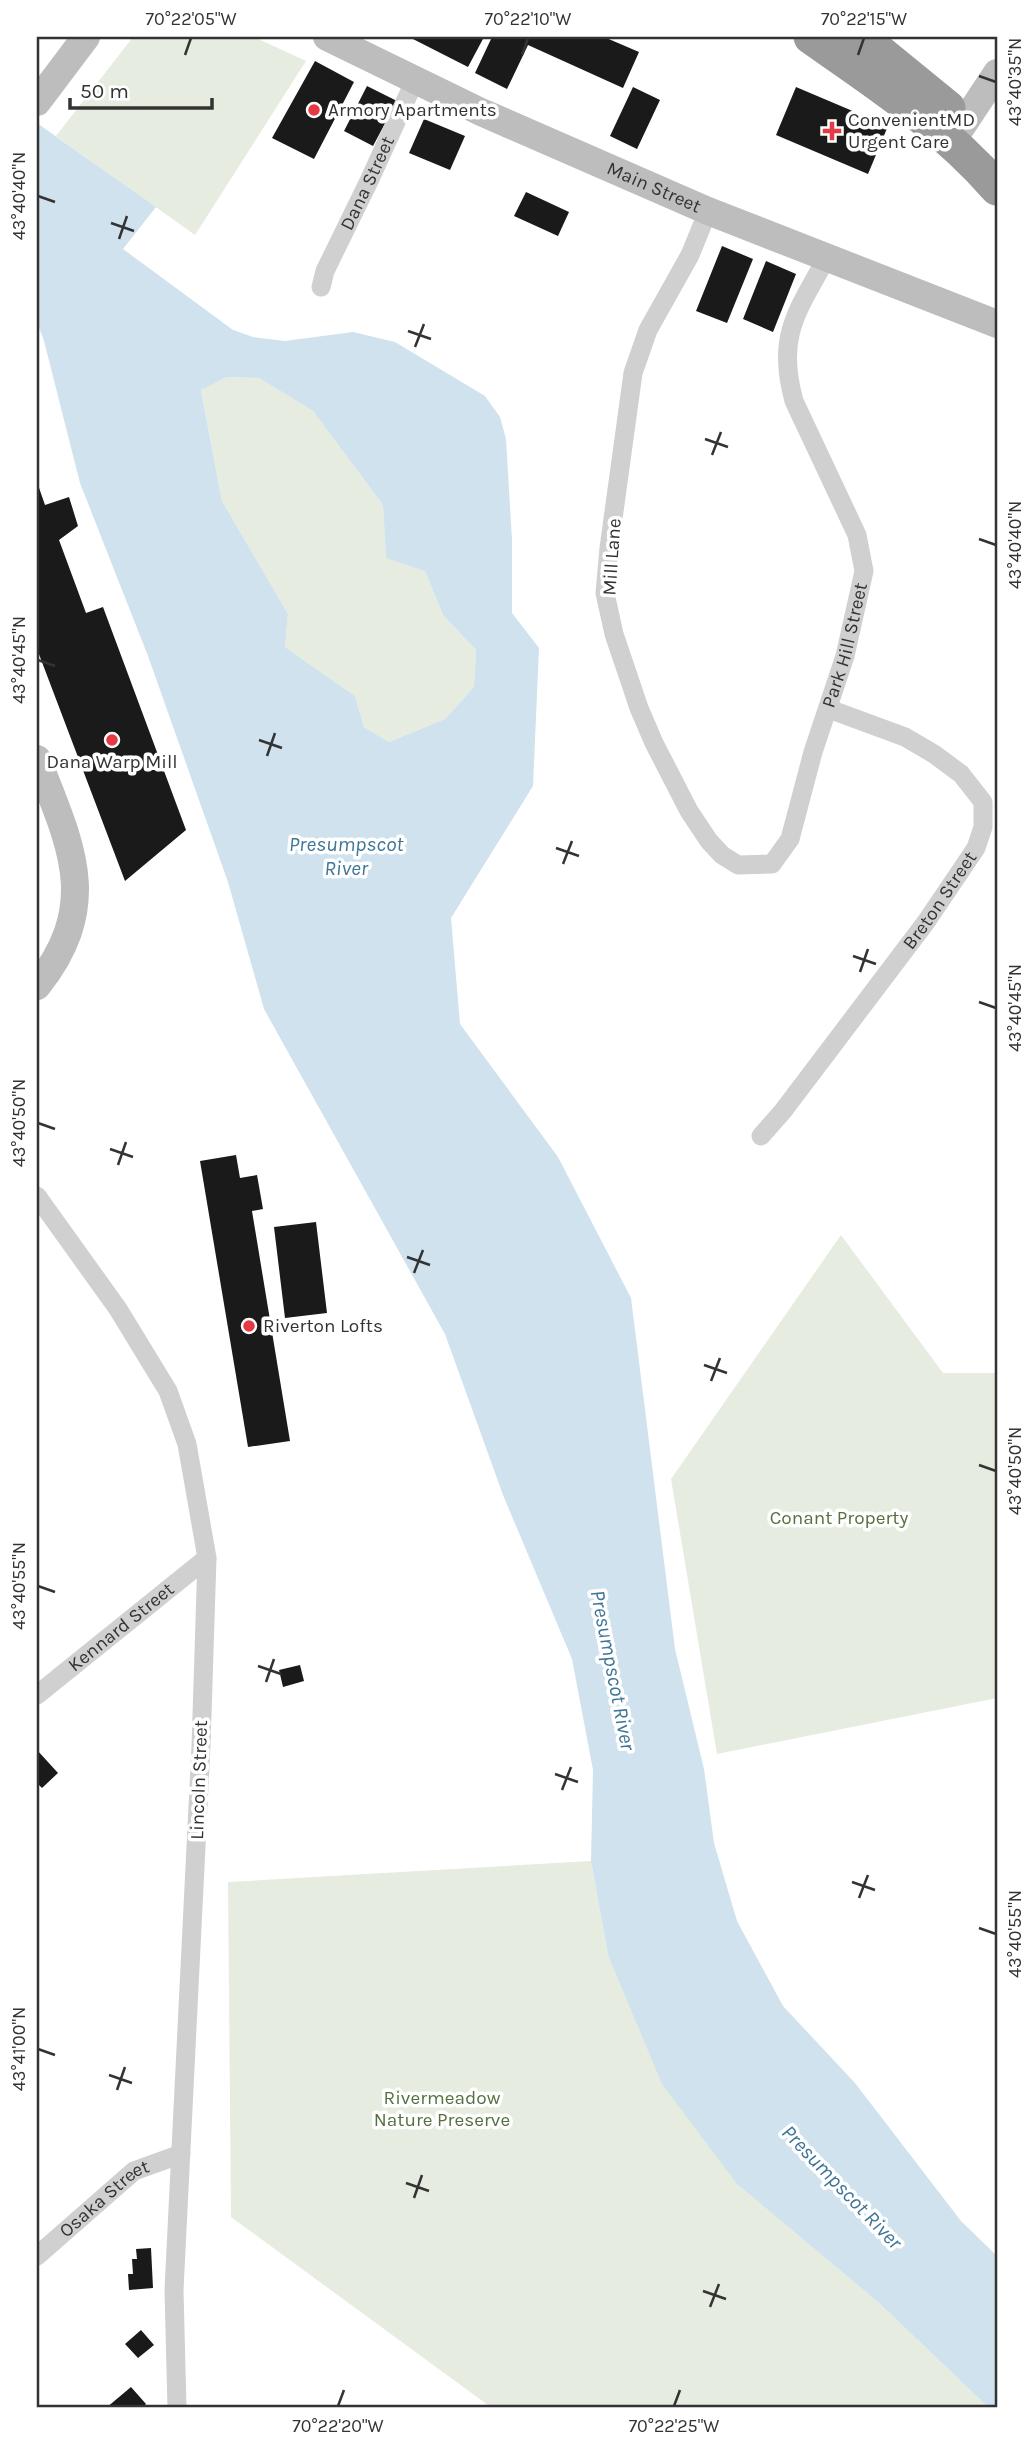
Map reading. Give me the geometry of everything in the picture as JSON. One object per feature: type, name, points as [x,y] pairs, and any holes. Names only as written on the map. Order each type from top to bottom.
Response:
[{"type":"highway","points":[[811,37],[918,112],[997,153]]},
{"type":"highway","points":[[861,37],[959,132],[969,156],[997,188]]},
{"type":"main road","points":[[37,102],[86,37]]},
{"type":"main road","name":"Main Street","points":[[345,41],[415,80],[708,211],[996,323]]},
{"type":"main road","points":[[959,132],[997,73]]},
{"type":"main road","points":[[37,759],[67,841],[75,881],[75,902],[64,946],[37,986]]},
{"type":"street","name":"Dana Street","points":[[321,287],[325,271],[415,80]]},
{"type":"street","name":"Mill Lane","points":[[708,211],[690,255],[648,330],[632,373],[608,548],[606,593],[614,634],[639,708],[689,811],[722,855],[738,864],[758,864]]},
{"type":"street","name":"Park Hill Street","points":[[758,864],[772,864],[790,839],[813,752],[845,656],[864,571],[862,552],[843,501],[794,401],[789,382],[788,340],[793,319],[827,257]]},
{"type":"street","name":"Breton Street","points":[[761,1136],[783,1111],[926,922],[976,848],[983,827],[983,802],[961,774],[905,737],[829,709]]},
{"type":"street","name":"Lincoln Street","points":[[37,1196],[118,1309],[168,1391],[187,1444],[206,1559],[201,1746],[174,2290],[177,2408]]},
{"type":"street","name":"Kennard Street","points":[[37,1695],[72,1664],[206,1559]]},
{"type":"street","name":"Osaka Street","points":[[37,2256],[134,2171],[181,2154]]},
{"type":"green space","points":[[133,37],[254,37],[306,61],[195,235],[56,136]]},
{"type":"green space","points":[[227,377],[259,378],[313,411],[383,505],[386,557],[425,571],[443,615],[476,650],[474,687],[445,719],[389,742],[364,727],[355,696],[285,647],[288,614],[222,501],[201,389]]},
{"type":"green space","name":"Conant Property","points":[[841,1235],[943,1373],[997,1373],[997,1698],[717,1754],[671,1479]]},
{"type":"green space","name":"Rivermeadow Nature Preserve","points":[[591,1861],[608,1955],[737,2184],[878,2302],[989,2408],[492,2408],[231,2217],[228,1882]]},
{"type":"water","name":"Presumpscot River","points":[[37,123],[156,207],[123,249],[233,330],[253,337],[285,341],[353,332],[395,342],[485,396],[500,417],[506,439],[512,540],[512,613],[539,648],[533,786],[451,918],[460,1024],[558,1157],[631,1298],[675,1649],[704,1769],[714,1843],[737,1921],[783,2006],[855,2083],[961,2221],[997,2256],[997,2408],[989,2408],[878,2302],[737,2184],[662,2084],[608,1955],[591,1861],[593,1770],[572,1659],[503,1495],[445,1334],[264,1009],[228,882],[148,656],[80,483],[37,322]],"holes":[[[227,377],[259,378],[313,411],[383,505],[386,558],[425,571],[443,615],[476,650],[474,687],[445,719],[389,742],[364,727],[355,696],[285,647],[288,614],[222,501],[201,390]]]},
{"type":"building","points":[[409,37],[484,37],[468,67]]},
{"type":"building","points":[[492,37],[604,37],[639,52],[623,88],[528,45],[507,89],[475,73]]},
{"type":"building","name":"Armory Apartments","points":[[315,61],[354,82],[314,159],[272,138]]},
{"type":"building","points":[[367,86],[397,101],[373,146],[344,131]]},
{"type":"building","points":[[633,87],[660,100],[637,149],[610,136]]},
{"type":"building","name":"ConvenientMD Urgent Care","points":[[796,87],[888,126],[868,174],[776,135]]},
{"type":"building","points":[[424,119],[465,136],[450,170],[409,153]]},
{"type":"building","points":[[526,192],[569,212],[558,236],[514,216]]},
{"type":"building","points":[[722,246],[753,259],[727,323],[696,311]]},
{"type":"building","points":[[766,261],[796,274],[773,332],[743,319]]},
{"type":"building","name":"Dana Warp Mill","points":[[37,482],[45,505],[69,497],[78,526],[59,540],[86,613],[103,607],[186,830],[125,881],[37,649]]},
{"type":"building","name":"Riverton Lofts","points":[[236,1155],[240,1178],[257,1175],[263,1209],[252,1211],[290,1441],[248,1447],[200,1161]]},
{"type":"building","points":[[316,1222],[327,1313],[285,1318],[274,1227]]},
{"type":"building","points":[[300,1665],[304,1681],[283,1687],[279,1670]]},
{"type":"building","points":[[37,1750],[58,1773],[42,1788],[37,1783]]},
{"type":"building","points":[[151,2248],[153,2288],[129,2290],[128,2274],[133,2274],[132,2259],[137,2259],[136,2249]]},
{"type":"building","points":[[141,2330],[154,2345],[138,2358],[125,2344]]},
{"type":"building","points":[[131,2387],[146,2404],[142,2408],[106,2408]]},
{"type":"place","name":"Armory Apartments","points":[[314,110]]},
{"type":"place","name":"ConvenientMD Urgent Care","points":[[832,131]]},
{"type":"place","name":"Dana Warp Mill","points":[[112,740]]},
{"type":"place","name":"Riverton Lofts","points":[[249,1326]]}]
